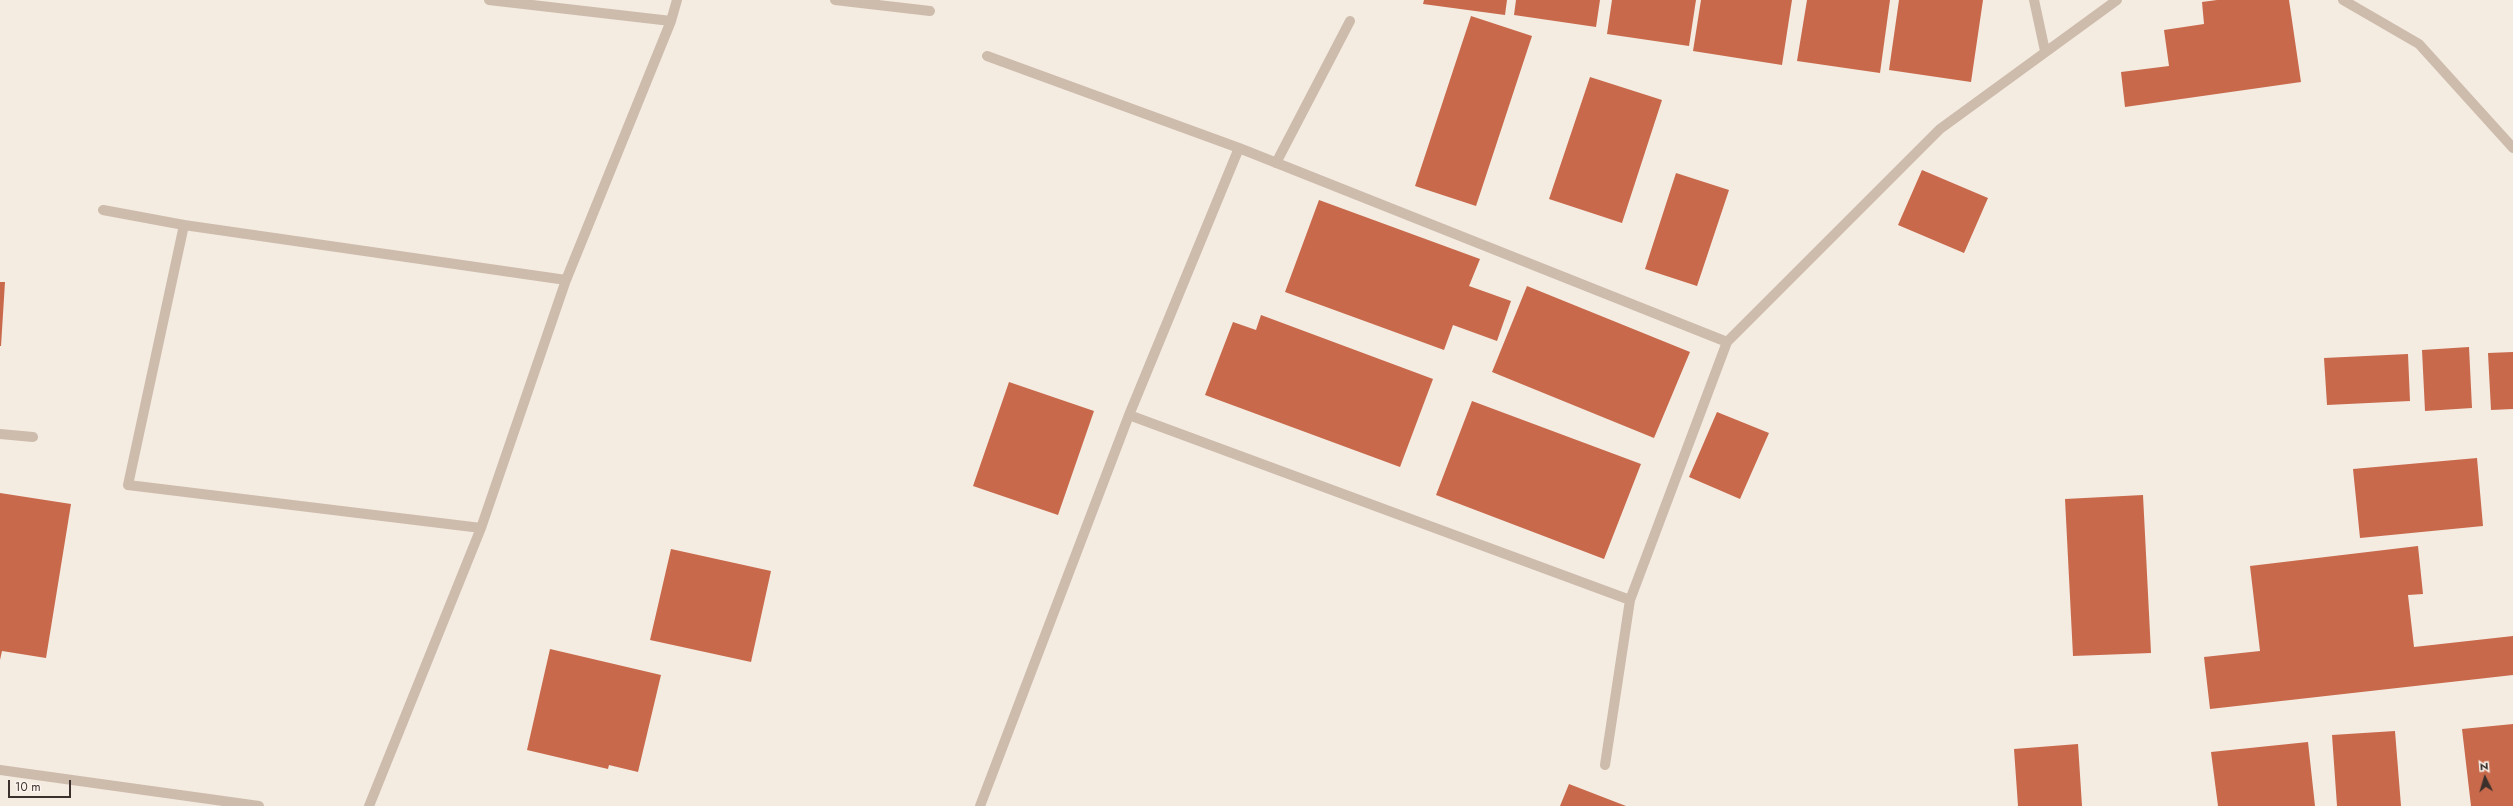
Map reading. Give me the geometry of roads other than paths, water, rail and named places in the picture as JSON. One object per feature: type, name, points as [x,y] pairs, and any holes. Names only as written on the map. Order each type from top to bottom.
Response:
[{"type":"street","points":[[489,0],[671,21]]},
{"type":"street","points":[[369,806],[481,528],[566,280],[671,21],[677,0]]},
{"type":"street","points":[[835,0],[930,11]]},
{"type":"street","points":[[2034,0],[2045,51]]},
{"type":"street","points":[[1605,765],[1630,600],[1727,342],[1940,129],[2117,0]]},
{"type":"street","points":[[2343,0],[2419,44],[2513,148]]},
{"type":"street","points":[[1276,163],[1350,21]]},
{"type":"street","points":[[986,56],[1239,148],[1727,342]]},
{"type":"street","points":[[980,806],[1129,415],[1239,148]]},
{"type":"street","points":[[103,210],[184,225],[566,280]]},
{"type":"street","points":[[184,225],[128,485],[481,528]]},
{"type":"street","points":[[1129,415],[1630,600]]},
{"type":"street","points":[[0,434],[33,437]]},
{"type":"street","points":[[1,772],[259,806]]}]
